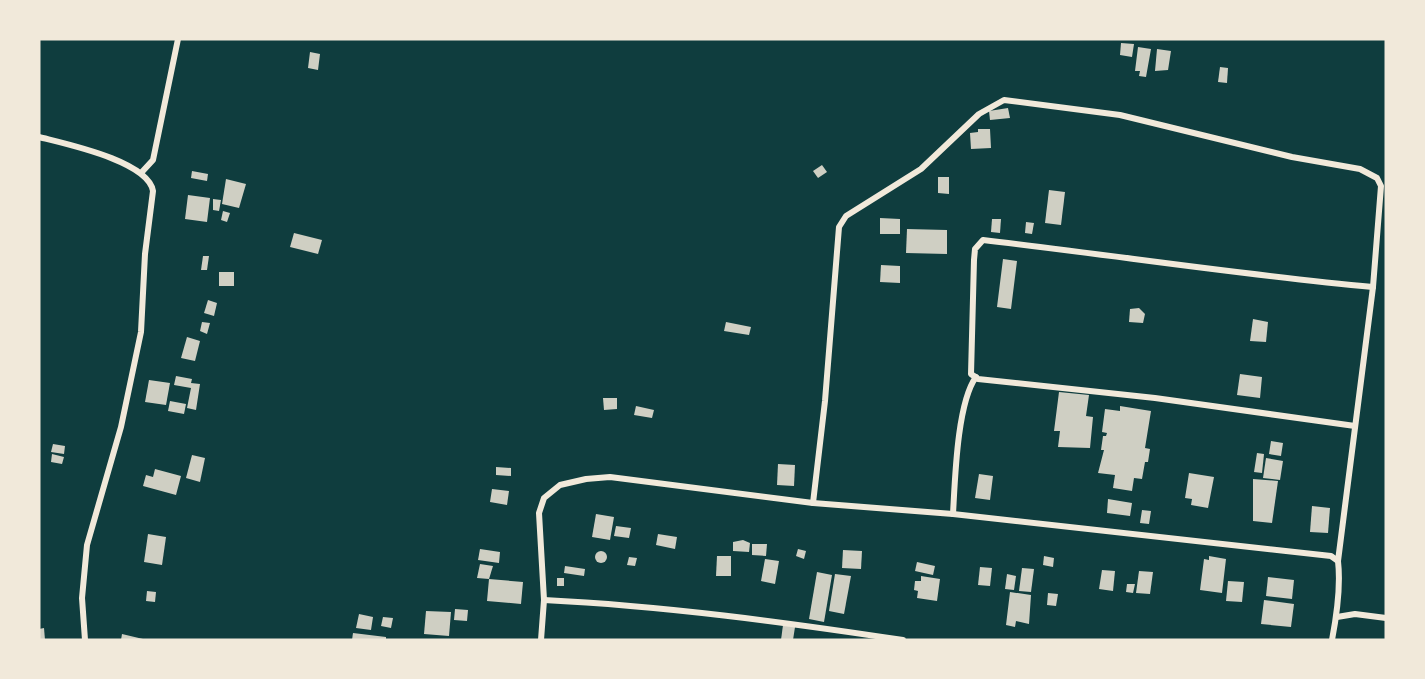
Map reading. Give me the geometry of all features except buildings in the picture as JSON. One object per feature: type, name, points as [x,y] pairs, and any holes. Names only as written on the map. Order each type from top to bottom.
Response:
[{"type":"street","points":[[141,173],[153,160],[178,39]]},
{"type":"street","points":[[813,503],[825,401],[839,227],[846,216],[921,169],[979,114],[1004,100],[1120,115],[1292,157],[1360,170],[1377,178],[1381,186],[1373,287],[1338,561],[1337,617],[1332,640]]},
{"type":"street","points":[[39,137],[99,154],[141,173],[152,183],[153,191],[145,254],[141,332],[121,427],[87,545],[82,598],[85,640]]},
{"type":"street","points":[[1355,426],[1155,398],[975,377],[971,374],[975,249],[983,240],[1119,256],[1252,276],[1373,287]]},
{"type":"street","points":[[953,514],[960,431],[968,393],[975,377]]},
{"type":"street","points":[[541,640],[544,600],[539,513],[544,498],[560,485],[586,479],[610,477],[813,503],[953,514],[1331,556],[1338,561]]},
{"type":"street","points":[[544,600],[597,603],[782,622],[903,640]]},
{"type":"street","points":[[1337,617],[1355,614],[1386,618]]}]
